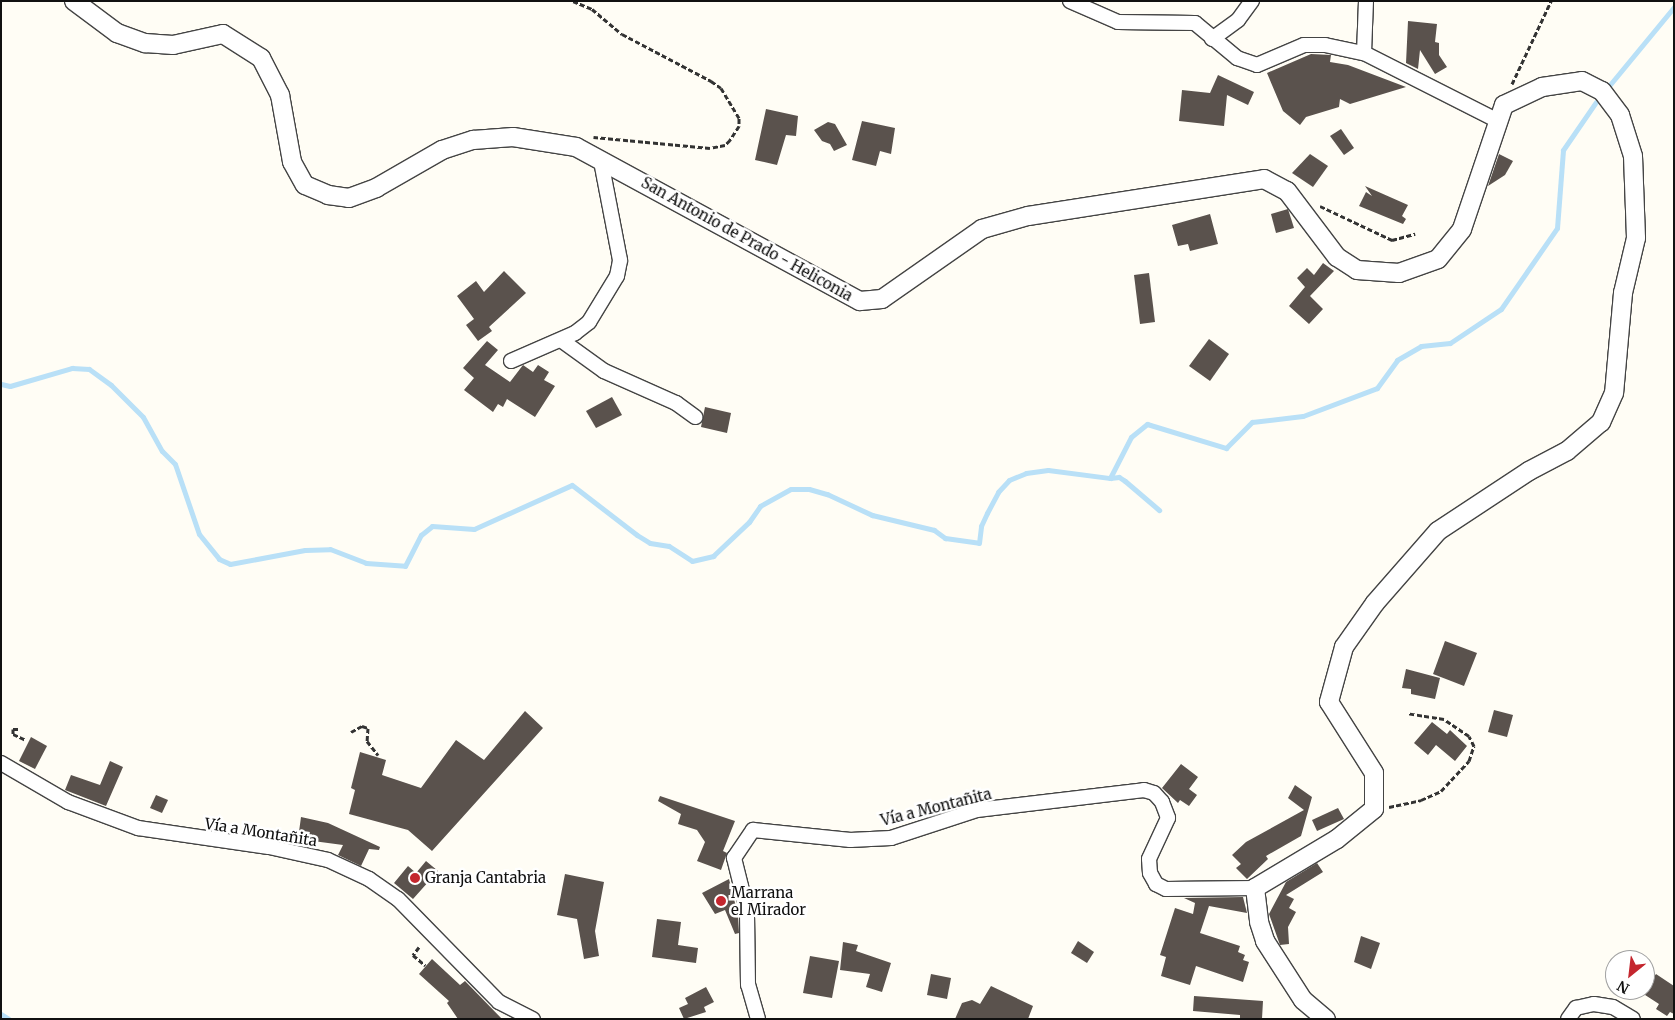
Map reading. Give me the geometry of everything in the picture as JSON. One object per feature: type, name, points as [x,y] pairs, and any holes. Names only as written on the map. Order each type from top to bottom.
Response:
[{"type":"street","name":"San Antonio de Prado - Heliconia","points":[[74,1],[117,32],[145,42],[172,45],[222,34],[261,58],[280,96],[292,162],[305,185],[328,195],[348,198],[376,188],[442,150],[473,140],[513,137],[576,147],[860,301],[882,299],[982,229],[1028,216],[1264,179],[1288,191],[1337,257],[1357,270],[1399,273],[1438,259],[1462,229],[1501,113]]},
{"type":"street","points":[[1070,1],[1118,22],[1195,23],[1237,58],[1257,65],[1304,45],[1325,46],[1364,54],[1501,113],[1542,87],[1582,81],[1602,91],[1620,115],[1633,156],[1636,238],[1624,293],[1614,393],[1601,422],[1568,451],[1528,471],[1438,531],[1375,603],[1344,647],[1329,702],[1374,774],[1374,809],[1337,839],[1255,888],[1258,922],[1265,941],[1303,1000],[1326,1019]]},
{"type":"street","points":[[1212,39],[1238,20],[1252,1]]},
{"type":"street","points":[[1364,54],[1366,1]]},
{"type":"street","points":[[511,361],[534,348],[561,340],[590,322],[617,276],[620,260],[601,161]]},
{"type":"street","points":[[561,340],[604,371],[676,403],[695,417]]},
{"type":"street","name":"Vía a Montañita","points":[[1,763],[68,802],[138,828],[269,847],[328,860],[369,879],[398,899],[498,1002],[533,1019]]},
{"type":"street","name":"Vía a Montañita","points":[[758,1019],[748,985],[747,910],[734,858],[753,830],[850,840],[891,838],[977,810],[1144,790],[1154,794],[1162,802],[1168,818],[1149,860],[1150,873],[1156,884],[1166,889],[1255,888]]},
{"type":"street","points":[[1568,1019],[1576,1008],[1594,1004],[1614,1007],[1634,1019]]},
{"type":"path","points":[[573,1],[592,9],[622,34],[712,81],[721,88],[739,118],[738,126],[730,140],[725,145],[710,148],[600,137],[583,138],[576,147]]},
{"type":"path","points":[[1501,113],[1513,80],[1551,1]]},
{"type":"path","points":[[1299,205],[1325,207],[1392,240],[1415,234]]},
{"type":"path","points":[[1374,809],[1422,800],[1441,791],[1469,761],[1474,746],[1469,736],[1444,719],[1408,713]]},
{"type":"path","points":[[351,732],[362,726],[368,728],[367,741],[378,756]]},
{"type":"path","points":[[18,729],[13,729],[12,734],[26,740]]},
{"type":"path","points":[[419,948],[413,955],[425,965]]},
{"type":"building","points":[[1408,21],[1437,24],[1435,42],[1439,43],[1439,55],[1447,67],[1435,74],[1420,50],[1418,69],[1406,63]]},
{"type":"building","points":[[1311,54],[1331,55],[1330,62],[1348,65],[1406,87],[1350,104],[1340,99],[1339,107],[1306,117],[1300,125],[1283,111],[1267,73]]},
{"type":"building","points":[[1218,75],[1254,92],[1248,105],[1227,95],[1224,126],[1179,121],[1182,90],[1210,93]]},
{"type":"building","points":[[766,109],[798,116],[796,136],[786,135],[777,165],[755,160]]},
{"type":"building","points":[[862,121],[895,128],[891,154],[880,151],[876,166],[852,160]]},
{"type":"building","points":[[828,122],[835,124],[847,145],[834,151],[830,144],[822,141],[814,130]]},
{"type":"building","points":[[1341,129],[1354,148],[1344,155],[1330,136]]},
{"type":"building","points":[[1310,154],[1328,166],[1313,187],[1292,173]]},
{"type":"building","points":[[1499,154],[1513,161],[1505,175],[1488,186]]},
{"type":"building","points":[[1365,186],[1408,205],[1402,216],[1406,219],[1403,224],[1359,206],[1366,192],[1372,196]]},
{"type":"building","points":[[1288,209],[1294,228],[1276,233],[1271,214]]},
{"type":"building","points":[[1210,214],[1218,244],[1190,251],[1188,244],[1178,246],[1172,225]]},
{"type":"building","points":[[1323,263],[1334,271],[1310,296],[1323,309],[1309,324],[1289,306],[1305,287],[1297,278],[1307,268],[1314,275]]},
{"type":"building","points":[[504,271],[526,293],[489,327],[492,331],[478,341],[466,325],[474,319],[457,296],[476,281],[484,292]]},
{"type":"building","points":[[1149,273],[1155,322],[1140,324],[1134,275]]},
{"type":"building","points":[[1209,339],[1229,354],[1210,381],[1189,366]]},
{"type":"building","points":[[487,341],[498,350],[485,365],[510,382],[523,365],[533,372],[538,365],[549,372],[544,380],[555,386],[535,417],[507,399],[503,407],[498,404],[493,412],[464,390],[474,378],[463,368]]},
{"type":"building","points":[[612,397],[622,415],[596,428],[586,411]]},
{"type":"building","points":[[705,407],[731,413],[727,433],[701,427]]},
{"type":"building","points":[[1445,641],[1477,653],[1464,686],[1433,674]]},
{"type":"building","points":[[1406,669],[1440,678],[1435,699],[1411,694],[1411,689],[1402,688]]},
{"type":"building","points":[[1494,710],[1513,715],[1507,737],[1488,732]]},
{"type":"building","points":[[525,711],[543,728],[432,851],[408,830],[349,814],[355,790],[351,788],[360,752],[386,760],[382,775],[421,788],[456,740],[484,760]]},
{"type":"building","points":[[1432,722],[1447,734],[1450,730],[1467,746],[1455,761],[1436,745],[1428,755],[1414,743]]},
{"type":"building","points":[[31,737],[47,746],[35,769],[19,761]]},
{"type":"building","points":[[110,761],[123,767],[106,806],[65,790],[71,775],[100,785]]},
{"type":"building","points":[[1181,764],[1198,777],[1189,789],[1197,795],[1189,806],[1180,800],[1178,803],[1162,788]]},
{"type":"building","points":[[1295,785],[1312,797],[1301,836],[1266,856],[1268,859],[1247,879],[1236,868],[1241,864],[1232,855],[1246,842],[1304,810],[1288,798]]},
{"type":"building","points":[[156,795],[168,800],[162,813],[150,808]]},
{"type":"building","points":[[660,796],[735,821],[723,851],[727,853],[721,870],[697,861],[705,842],[697,830],[678,824],[681,814],[658,801]]},
{"type":"building","points":[[1338,808],[1344,819],[1317,831],[1312,820]]},
{"type":"building","points":[[301,817],[328,823],[380,847],[379,850],[369,849],[361,866],[338,855],[343,845],[298,839]]},
{"type":"building","name":"Granja Cantabria","points":[[426,861],[438,871],[413,899],[394,883],[408,866],[416,873]]},
{"type":"building","points":[[1317,863],[1323,872],[1286,895],[1294,899],[1289,908],[1296,912],[1288,927],[1289,944],[1280,945],[1269,914],[1286,882]]},
{"type":"building","points":[[565,874],[604,882],[595,931],[599,956],[584,959],[577,919],[557,915]]},
{"type":"building","name":"Marrana el Mirador","points":[[729,879],[738,915],[739,933],[735,934],[725,910],[715,914],[702,893]]},
{"type":"building","points":[[1243,897],[1247,913],[1209,906],[1200,933],[1240,946],[1238,952],[1245,955],[1243,960],[1249,962],[1243,982],[1196,966],[1190,985],[1161,976],[1166,957],[1160,955],[1175,908],[1193,914],[1195,903],[1184,898]]},
{"type":"building","points":[[657,919],[681,922],[678,945],[698,948],[696,963],[652,957]]},
{"type":"building","points":[[1361,936],[1380,943],[1371,969],[1354,962]]},
{"type":"building","points":[[1078,941],[1094,952],[1087,963],[1071,953]]},
{"type":"building","points":[[843,942],[858,945],[856,951],[891,963],[882,992],[866,987],[870,974],[840,970]]},
{"type":"building","points":[[810,956],[839,961],[832,998],[803,993]]},
{"type":"building","points":[[432,959],[460,985],[465,981],[502,1019],[458,1019],[447,1003],[449,1001],[419,974]]},
{"type":"building","points":[[931,974],[951,978],[947,999],[927,995]]},
{"type":"building","points":[[1656,974],[1674,986],[1674,1014],[1670,1012],[1667,1016],[1656,1009],[1659,1004],[1653,1000],[1655,1000]]},
{"type":"building","points":[[991,986],[1033,1006],[1028,1019],[955,1019],[962,1003],[972,1000],[980,1004]]},
{"type":"building","points":[[706,987],[714,1002],[704,1007],[706,1012],[684,1019],[679,1008],[688,1004],[685,998]]},
{"type":"building","points":[[1194,996],[1263,1001],[1262,1019],[1240,1019],[1240,1015],[1193,1011]]},
{"type":"waterway","points":[[1608,87],[1674,7]]},
{"type":"waterway","points":[[1,384],[10,386],[72,368],[89,369],[111,385],[143,417],[162,451],[175,464],[199,534],[219,559],[230,564],[305,550],[330,549],[366,563],[405,566],[421,535],[432,526],[474,529],[572,485],[637,535],[650,543],[669,546],[692,561],[713,556],[749,522],[760,506],[791,489],[809,489],[827,494],[872,515],[934,530],[945,538],[979,543],[981,526],[987,513],[998,492],[1009,480],[1026,473],[1048,470],[1110,478],[1131,437],[1147,424],[1226,448],[1252,422],[1303,416],[1377,388],[1397,360],[1421,346],[1450,343],[1501,309],[1557,228],[1563,150],[1596,102]]},
{"type":"waterway","points":[[1110,478],[1119,477],[1159,510]]},
{"type":"waterway","points":[[1,1014],[9,1019]]},
{"type":"place","name":"Granja Cantabria","points":[[415,878]]},
{"type":"place","name":"Marrana el Mirador","points":[[721,901]]}]
